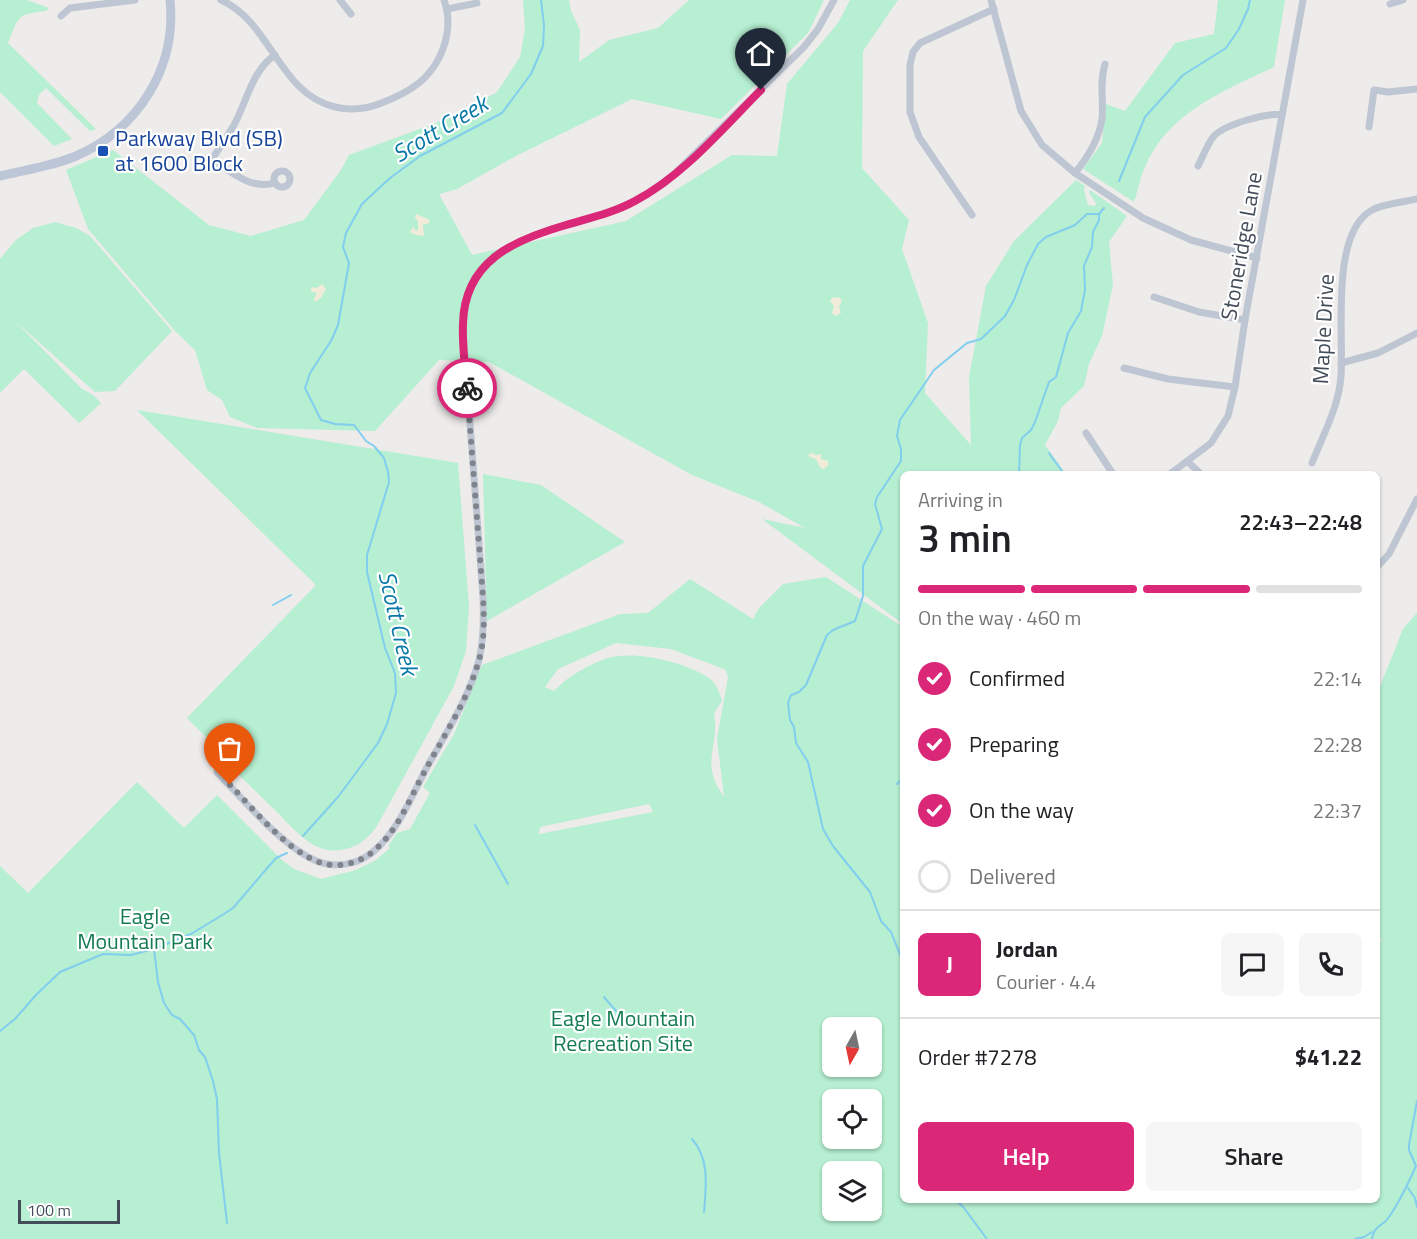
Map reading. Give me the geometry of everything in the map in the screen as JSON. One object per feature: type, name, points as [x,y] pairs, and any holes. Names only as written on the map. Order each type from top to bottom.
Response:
[{"type":"street","points":[[61,16],[70,8],[135,0]]},
{"type":"street","points":[[0,176],[77,155],[107,139],[126,123],[147,97],[162,68],[170,32],[170,0]]},
{"type":"street","points":[[221,0],[247,19],[297,86],[314,99],[347,109],[372,107],[410,89],[429,74],[445,44],[448,27],[444,0]]},
{"type":"street","points":[[340,0],[351,14]]},
{"type":"street","points":[[217,772],[292,846],[316,861],[334,865],[353,862],[372,853],[384,840],[401,815],[460,706],[474,677],[481,650],[484,630],[483,597],[463,330],[465,303],[471,287],[485,265],[512,244],[541,232],[619,208],[666,182],[804,47],[818,29],[834,0]]},
{"type":"street","points":[[991,0],[1021,111],[1042,145],[1075,172],[1129,209],[1153,222],[1191,240],[1257,258]]},
{"type":"street","name":"Stoneridge Lane","points":[[1174,471],[1211,442],[1228,416],[1303,0]]},
{"type":"street","points":[[1390,4],[1403,0]]},
{"type":"street","points":[[447,9],[477,3]]},
{"type":"street","points":[[972,215],[919,137],[910,112],[910,65],[913,52],[920,43],[994,9]]},
{"type":"street","points":[[275,55],[266,62],[258,74],[232,128],[212,159],[249,182],[265,186],[275,183]]},
{"type":"street","points":[[1075,172],[1096,143],[1099,134],[1102,118],[1100,80],[1105,64]]},
{"type":"street","points":[[1369,127],[1374,90],[1388,92],[1417,89]]},
{"type":"street","points":[[1198,166],[1214,136],[1227,127],[1269,114],[1282,115]]},
{"type":"street","name":"Maple Drive","points":[[1312,463],[1335,405],[1341,377],[1341,288],[1346,255],[1353,233],[1372,209],[1417,200]]},
{"type":"street","points":[[1154,297],[1199,312],[1245,320]]},
{"type":"street","points":[[1341,363],[1378,353],[1417,333]]},
{"type":"street","points":[[1124,368],[1168,379],[1235,387]]},
{"type":"street","points":[[1086,433],[1111,471]]},
{"type":"street","points":[[1188,462],[1198,471]]},
{"type":"street","points":[[1380,564],[1389,554],[1417,499]]},
{"type":"green space","points":[[0,0],[27,0],[49,8],[46,11],[29,13],[20,18],[8,43],[96,129],[90,131],[46,88],[39,95],[37,103],[72,139],[54,146],[0,92]]},
{"type":"green space","points":[[523,0],[569,0],[571,11],[580,30],[579,62],[609,40],[658,28],[689,0],[824,0],[808,33],[721,119],[632,99],[516,156],[457,189],[439,194],[472,255],[626,221],[732,155],[777,156],[787,84],[838,23],[850,0],[898,0],[863,51],[862,168],[909,220],[902,249],[928,323],[925,393],[971,445],[969,377],[986,286],[1014,241],[1076,180],[1085,186],[1088,205],[1095,206],[1096,203],[1089,193],[1090,190],[1127,216],[1109,242],[1113,285],[1102,336],[1089,364],[1084,386],[1061,408],[1058,421],[1045,445],[1064,471],[900,471],[900,622],[762,519],[805,528],[759,502],[692,475],[489,362],[439,360],[375,431],[257,428],[230,417],[222,400],[207,390],[195,350],[175,331],[88,229],[66,170],[113,150],[209,225],[251,236],[304,220],[341,170],[349,155],[452,117],[497,92],[520,57],[525,29]]},
{"type":"green space","points":[[1218,0],[1285,0],[1274,67],[1199,105],[1168,132],[1155,148],[1145,167],[1134,202],[1083,169],[1102,143],[1106,104],[1125,111],[1175,43],[1214,34]]},
{"type":"green space","points":[[55,222],[76,228],[90,236],[172,331],[115,391],[95,392],[15,321],[81,388],[101,403],[79,423],[24,369],[0,393],[0,259],[16,240],[33,228]]},
{"type":"green space","points":[[137,410],[458,463],[469,607],[466,651],[454,686],[377,826],[371,834],[355,846],[328,850],[305,839],[238,774],[240,771],[187,718],[316,585]]},
{"type":"green space","points":[[483,474],[541,485],[625,542],[487,621]]},
{"type":"green space","name":"Eagle Mountain Recreation Site","points":[[826,577],[900,625],[900,1203],[1380,1203],[1380,940],[1384,943],[1380,938],[1380,686],[1403,629],[1417,613],[1417,1239],[0,1239],[0,866],[28,893],[137,782],[184,828],[217,795],[282,860],[294,869],[321,879],[356,870],[376,860],[390,848],[388,846],[397,833],[410,829],[430,793],[423,787],[454,734],[482,665],[620,614],[648,613],[690,579],[753,619],[759,608],[783,584]],"holes":[[[616,643],[671,649],[726,670],[728,677],[717,739],[724,797],[717,785],[711,765],[715,736],[714,713],[722,701],[719,691],[709,678],[673,662],[643,656],[616,656],[584,669],[554,691],[545,687],[558,669]],[[649,804],[653,812],[539,834],[540,827]]]},
{"type":"sand","points":[[416,214],[430,220],[428,224],[423,224],[424,236],[410,232],[413,227],[416,231],[418,230]]},
{"type":"sand","points":[[322,284],[326,289],[321,298],[315,302],[317,293],[311,292],[311,289]]},
{"type":"sand","points":[[839,297],[842,301],[839,307],[841,313],[836,316],[832,313],[834,306],[830,301],[832,298]]},
{"type":"sand","points":[[812,453],[821,454],[821,459],[828,461],[828,466],[823,469],[820,467],[816,459],[809,457]]},
{"type":"waterway","name":"Scott Creek","points":[[303,836],[338,797],[378,743],[387,724],[396,693],[395,673],[385,648],[367,572],[367,555],[389,482],[384,458],[374,446],[366,441],[354,425],[335,424],[321,420],[305,388],[310,373],[331,341],[338,325],[349,263],[343,247],[346,233],[362,204],[390,178],[420,156],[502,113],[531,74],[543,46],[544,25],[541,0]]},
{"type":"waterway","points":[[1119,181],[1145,117],[1183,75],[1226,48],[1239,29],[1250,0]]},
{"type":"waterway","points":[[900,954],[891,932],[881,921],[870,892],[833,846],[823,829],[808,762],[796,743],[788,703],[791,695],[799,692],[806,685],[827,635],[855,621],[863,596],[863,566],[882,529],[875,504],[877,497],[901,461],[901,449],[897,436],[900,420],[934,370],[967,343],[981,339],[1005,316],[1038,244],[1046,237],[1075,225],[1087,214],[1099,214],[1104,208]]},
{"type":"waterway","points":[[1019,471],[1022,438],[1031,430],[1049,382],[1056,377],[1068,333],[1081,311],[1085,290],[1084,266],[1092,247],[1093,232],[1099,220],[1099,214]]},
{"type":"waterway","points":[[1049,453],[1062,471]]},
{"type":"waterway","points":[[273,605],[291,595]]},
{"type":"waterway","points":[[897,784],[900,781]]},
{"type":"waterway","points":[[475,825],[508,884]]},
{"type":"waterway","points":[[0,1031],[15,1019],[60,972],[103,954],[131,955],[154,949],[191,934],[224,914],[233,908],[276,858],[287,853]]},
{"type":"waterway","points":[[154,949],[158,982],[164,1003],[172,1015],[180,1019],[194,1035],[213,1081],[217,1099],[219,1153],[227,1223]]},
{"type":"waterway","points":[[604,997],[616,1011]]},
{"type":"waterway","points":[[624,1019],[629,1024]]},
{"type":"waterway","points":[[1372,1239],[1375,1230],[1397,1205],[1416,1166],[1409,1145],[1417,1101]]},
{"type":"waterway","points":[[692,1139],[702,1155],[706,1173],[704,1212]]},
{"type":"waterway","points":[[1408,1188],[1415,1198],[1417,1207]]},
{"type":"waterway","points":[[959,1203],[987,1239]]},
{"type":"waterway","points":[[1355,1239],[1372,1232]]},
{"type":"way so far","points":[[230,785],[292,846],[306,857],[325,864],[345,864],[366,857],[384,840],[401,815],[468,691],[481,650],[484,630],[483,597],[467,388]]},
{"type":"place","name":"Parkway Blvd (SB) at 1600 Block","points":[[103,151]]},
{"type":"route","points":[[467,388],[463,318],[471,287],[485,265],[520,240],[610,212],[666,182],[761,90]]},
{"type":"park label","name":"Eagle Mountain Park","points":[[145,928]]}]
